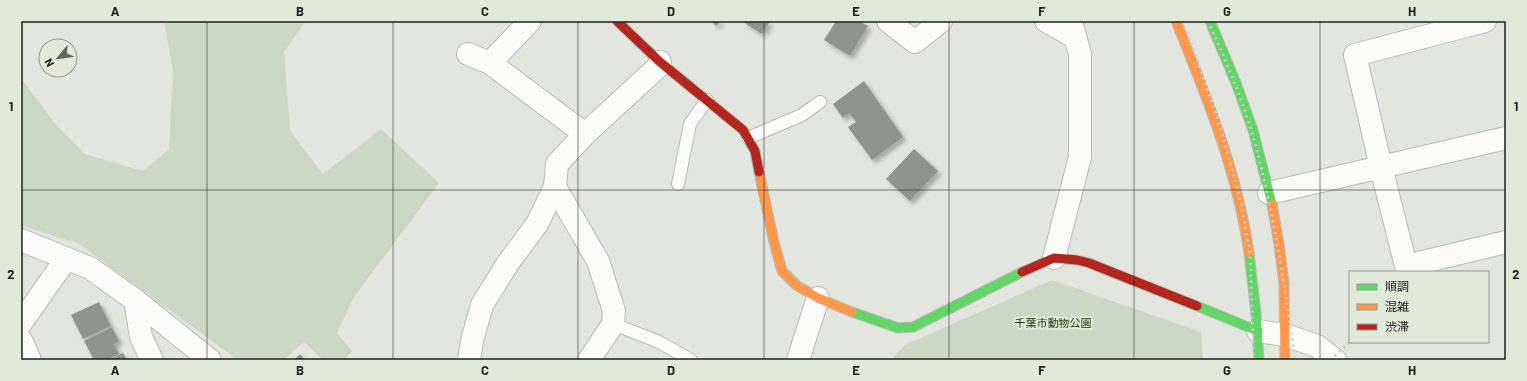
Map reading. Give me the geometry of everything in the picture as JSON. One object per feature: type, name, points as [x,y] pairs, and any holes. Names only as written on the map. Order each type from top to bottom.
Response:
[{"type":"street","points":[[490,63],[530,21]]},
{"type":"street","points":[[617,21],[660,62],[743,130],[755,151],[774,242],[782,271],[796,285],[818,298],[862,316],[898,328],[913,327],[1024,271],[1054,258],[1077,260],[1089,263],[1258,331],[1285,336],[1317,346],[1335,360]]},
{"type":"street","points":[[888,21],[915,42],[940,21]]},
{"type":"street","points":[[1046,21],[1073,29],[1080,54],[1080,156],[1054,258]]},
{"type":"street","points":[[1176,21],[1213,112],[1232,172],[1244,222],[1258,331],[1259,360]]},
{"type":"street","points":[[1210,21],[1240,92],[1258,145],[1269,193],[1278,243],[1285,301],[1285,360]]},
{"type":"street","points":[[1485,21],[1356,55],[1381,167],[1406,266],[1506,242]]},
{"type":"street","points":[[468,54],[490,63],[585,134]]},
{"type":"street","points":[[469,360],[472,341],[482,305],[508,263],[538,224],[555,187],[557,164],[585,134],[659,66],[660,62]]},
{"type":"street","points":[[1269,193],[1506,138]]},
{"type":"street","points":[[555,187],[598,261],[614,311],[614,324],[589,360]]},
{"type":"street","points":[[21,240],[90,268],[135,300],[210,360]]},
{"type":"street","points":[[21,323],[66,258]]},
{"type":"street","points":[[798,360],[818,298]]},
{"type":"street","points":[[135,300],[141,336],[152,360]]},
{"type":"street","points":[[21,340],[30,360]]},
{"type":"lane","points":[[678,184],[690,124],[707,100]]},
{"type":"lane","points":[[748,138],[802,115],[820,102]]},
{"type":"lane","points":[[614,324],[657,341],[691,360]]},
{"type":"green space","points":[[164,21],[306,21],[284,52],[290,131],[323,174],[381,129],[439,183],[354,297],[337,333],[352,351],[344,360],[323,360],[304,342],[283,360],[238,360],[79,244],[21,225],[21,78],[56,125],[85,154],[143,171],[169,149],[173,71]]},
{"type":"green space","name":"千葉市動物公園","points":[[1052,280],[1201,332],[1203,360],[891,360],[905,345]]},
{"type":"building","points":[[711,21],[721,21],[716,26]]},
{"type":"building","points":[[770,21],[762,34],[743,22]]},
{"type":"building","points":[[836,21],[859,21],[868,26],[850,56],[824,40]]},
{"type":"building","points":[[864,81],[903,137],[872,160],[848,127],[856,122],[849,113],[843,118],[833,104]]},
{"type":"building","points":[[914,149],[938,171],[910,201],[886,179]]},
{"type":"building","points":[[99,302],[111,326],[83,339],[71,315]]},
{"type":"building","points":[[112,327],[119,341],[114,344],[119,354],[107,360],[94,360],[84,341]]},
{"type":"building","points":[[123,353],[127,360],[109,360]]},
{"type":"building","points":[[300,354],[305,360],[294,360]]},
{"type":"railway","points":[[1182,21],[1217,116],[1241,202],[1250,255],[1254,360]]},
{"type":"railway","points":[[1208,21],[1234,81],[1255,143],[1262,170],[1278,251],[1295,360]]},
{"type":"railway","points":[[1330,360],[1349,343]]},
{"type":"traffic: fast","points":[[1210,21],[1236,83],[1253,130],[1272,204]]},
{"type":"traffic: fast","points":[[1249,253],[1256,313],[1259,360]]},
{"type":"traffic: fast","points":[[852,312],[898,328],[913,327],[1022,272]]},
{"type":"traffic: fast","points":[[1197,306],[1258,331]]},
{"type":"traffic: slow","points":[[1176,21],[1210,106],[1229,163],[1244,222],[1249,253]]},
{"type":"traffic: slow","points":[[759,172],[774,242],[782,271],[796,285],[818,298],[852,312]]},
{"type":"traffic: slow","points":[[1272,204],[1284,283],[1285,360]]},
{"type":"traffic: jam","points":[[617,21],[660,62],[743,130],[755,151],[759,172]]},
{"type":"traffic: jam","points":[[1022,272],[1054,258],[1077,260],[1089,263],[1197,306]]}]
